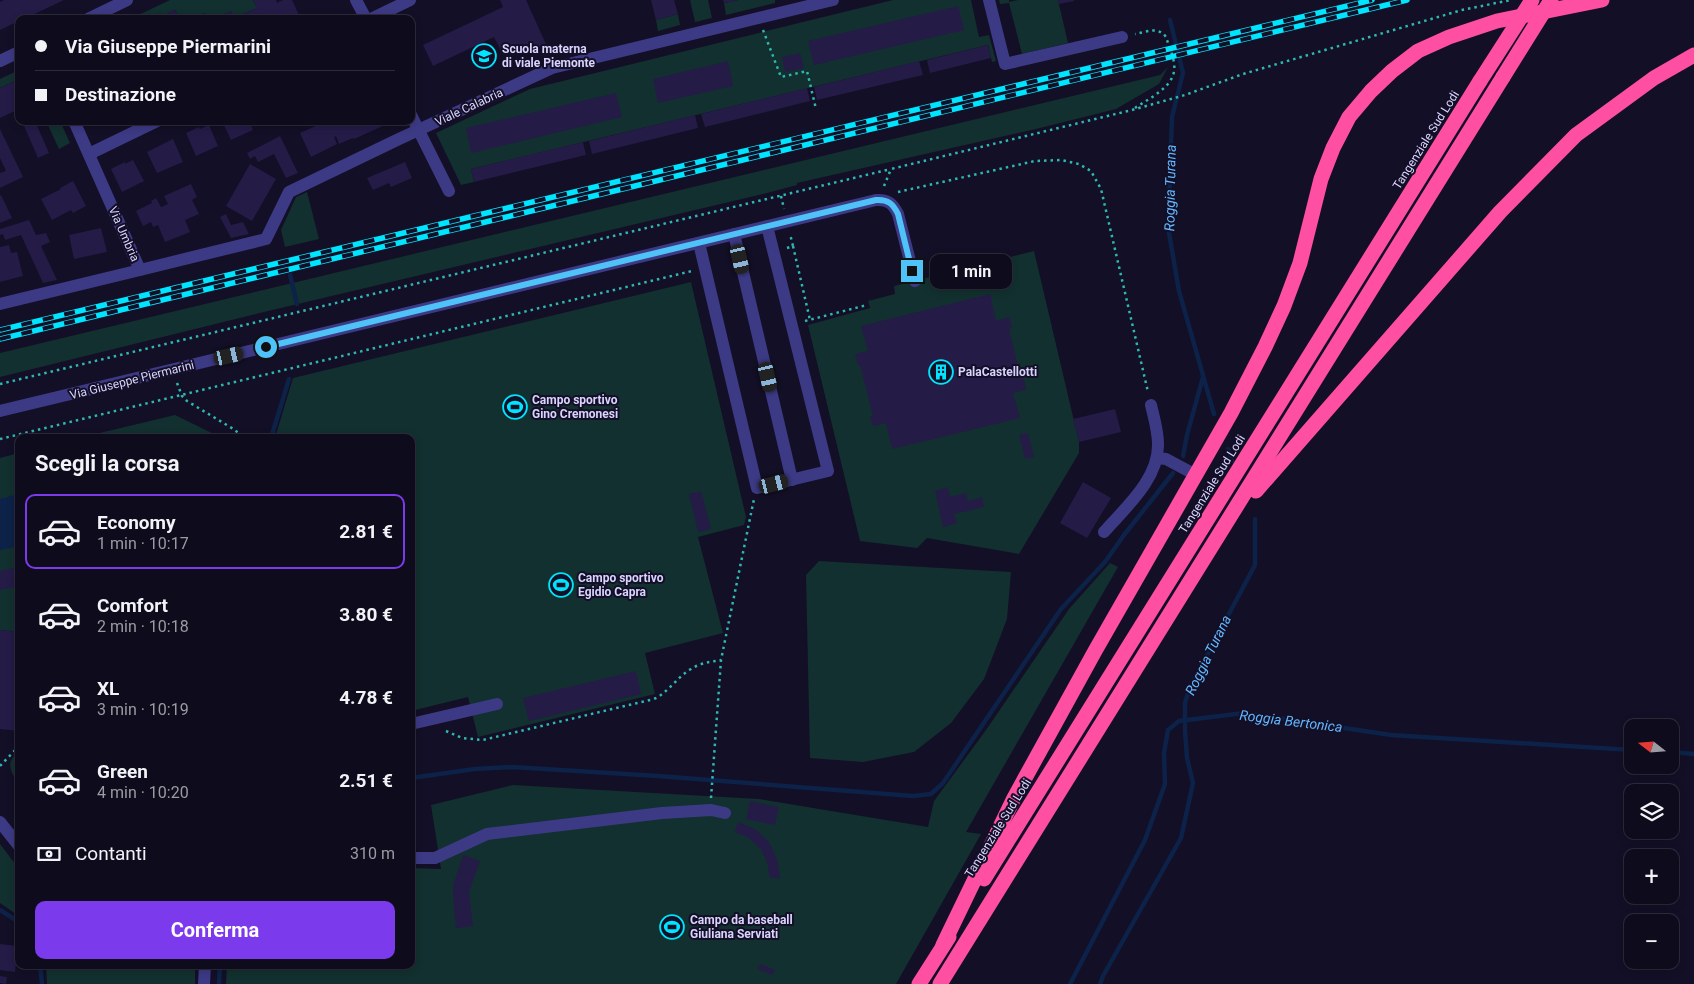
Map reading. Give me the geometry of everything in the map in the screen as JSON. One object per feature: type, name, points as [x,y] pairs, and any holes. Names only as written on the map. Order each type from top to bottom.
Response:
[{"type":"highway","name":"Tangenziale Sud Lodi","points":[[919,984],[1532,0]]},
{"type":"highway","points":[[940,984],[1551,0]]},
{"type":"highway","points":[[944,945],[1014,798],[1094,651],[1196,475],[1261,355],[1284,306],[1300,263],[1321,179],[1333,148],[1349,118],[1371,91],[1418,52],[1449,36],[1497,21],[1602,0]]},
{"type":"highway","points":[[1227,524],[1500,212],[1562,149],[1576,135],[1654,78],[1694,55]]},
{"type":"street","points":[[96,15],[128,0]]},
{"type":"street","points":[[356,0],[364,15]]},
{"type":"street","points":[[379,15],[410,0]]},
{"type":"street","name":"Viale Calabria","points":[[140,270],[266,239],[289,192],[552,68],[833,0]]},
{"type":"street","points":[[989,0],[1005,64],[1122,37]]},
{"type":"street","points":[[0,61],[15,54]]},
{"type":"street","points":[[415,124],[449,191]]},
{"type":"street","name":"Via Umbria","points":[[0,304],[140,270],[76,125]]},
{"type":"street","points":[[89,154],[149,125]]},
{"type":"street","points":[[876,200],[888,201],[898,214],[914,281]]},
{"type":"street","name":"Via Giuseppe Piermarini","points":[[0,412],[876,200]]},
{"type":"street","points":[[699,243],[757,488],[828,471],[767,226]]},
{"type":"street","points":[[734,234],[792,480]]},
{"type":"street","points":[[1104,532],[1145,482],[1157,458],[1157,432],[1151,405]]},
{"type":"street","points":[[1157,458],[1166,460],[1196,475]]},
{"type":"street","points":[[417,722],[497,704]]},
{"type":"street","points":[[415,858],[435,858],[487,834],[662,813],[711,810],[725,813]]},
{"type":"street","points":[[0,822],[15,841]]},
{"type":"street","points":[[204,984],[205,969]]},
{"type":"path","points":[[0,384],[1132,110],[1243,74],[1462,10],[1511,0]]},
{"type":"path","points":[[758,18],[781,77],[807,71],[816,109]]},
{"type":"path","points":[[1122,37],[1154,30],[1163,33],[1166,37],[1174,68],[1173,78],[1167,86],[1132,110]]},
{"type":"path","points":[[876,200],[903,190],[1035,161],[1062,160],[1079,164],[1091,172],[1101,189],[1151,405]]},
{"type":"path","points":[[876,200],[891,169]]},
{"type":"path","points":[[781,196],[810,320]]},
{"type":"path","points":[[773,251],[793,246]]},
{"type":"path","points":[[21,434],[705,268]]},
{"type":"path","points":[[792,324],[867,306]]},
{"type":"path","points":[[172,370],[182,396],[192,405],[239,434]]},
{"type":"path","points":[[0,439],[15,435]]},
{"type":"path","points":[[712,786],[721,660],[757,488]]},
{"type":"path","points":[[417,722],[462,738],[483,740],[654,699],[662,695],[689,670],[700,664],[721,660]]},
{"type":"path","points":[[0,766],[15,750]]},
{"type":"green space","points":[[170,0],[253,0],[257,8],[241,15],[233,15],[231,11],[222,15],[205,15],[204,13],[200,15],[178,15],[175,10],[165,15],[138,15]]},
{"type":"green space","points":[[690,0],[708,0],[712,18],[695,22]]},
{"type":"green space","points":[[738,0],[775,0],[775,3],[726,15],[724,3]]},
{"type":"green space","points":[[893,0],[971,0],[979,37],[989,35],[996,61],[992,62],[988,45],[471,169],[474,182],[461,185],[436,133],[530,89]]},
{"type":"green space","points":[[999,0],[1009,0],[1009,2],[1018,0],[1058,0],[1068,43],[1022,54],[1009,3],[1000,4]]},
{"type":"green space","points":[[678,14],[680,25],[658,31],[656,20]]},
{"type":"green space","points":[[1168,67],[1159,84],[1116,109],[797,183],[797,185],[767,193],[264,312],[0,377],[0,353],[1160,75]]},
{"type":"green space","points":[[15,72],[15,81],[0,88],[0,79]]},
{"type":"green space","points":[[48,125],[62,125],[70,143],[59,149]]},
{"type":"green space","points":[[307,192],[319,239],[285,247],[281,230],[296,197]]},
{"type":"green space","points":[[1034,251],[1079,442],[1079,453],[1019,554],[927,538],[917,548],[860,541],[808,325],[870,308],[868,301],[895,294],[894,286]]},
{"type":"green space","points":[[691,282],[746,517],[744,525],[698,537],[723,633],[645,653],[655,694],[478,737],[468,697],[415,710],[415,434],[276,434],[293,378]]},
{"type":"green space","points":[[175,415],[214,434],[96,434]]},
{"type":"green space","points":[[15,454],[15,632],[0,630],[0,458]]},
{"type":"green space","points":[[819,561],[1011,572],[1007,619],[984,679],[951,723],[914,752],[863,762],[810,758],[806,575]]},
{"type":"green space","name":"Campo da baseball Giuliana Serviati","points":[[1110,563],[1118,567],[966,832],[981,834],[896,984],[226,984],[227,969],[415,969],[415,868],[441,869],[431,805],[513,785],[759,799],[928,827],[934,801],[986,730],[1069,609]]},
{"type":"green space","points":[[15,755],[15,777],[10,767]]},
{"type":"green space","points":[[0,844],[15,864],[15,913],[0,903]]},
{"type":"green space","points":[[46,969],[195,969],[195,984],[47,984]]},
{"type":"water","points":[[15,495],[15,547],[0,550],[0,499]]},
{"type":"building","points":[[4,0],[64,0],[32,15],[15,15],[15,23],[0,30],[0,2]]},
{"type":"building","points":[[253,0],[276,0],[277,3],[283,0],[292,0],[299,15],[241,15],[257,8]]},
{"type":"building","points":[[500,0],[526,0],[546,44],[530,51],[527,44],[503,55],[494,37],[433,66],[423,45],[503,7]]},
{"type":"building","points":[[651,0],[674,0],[678,14],[656,20]]},
{"type":"building","points":[[723,0],[735,0],[735,1],[724,3]]},
{"type":"building","points":[[1058,0],[1074,0],[1074,1],[1059,4]]},
{"type":"building","points":[[958,6],[964,30],[814,65],[808,41]]},
{"type":"building","points":[[175,10],[178,15],[164,15]]},
{"type":"building","points":[[231,11],[233,15],[222,15]]},
{"type":"building","points":[[988,45],[991,58],[930,73],[927,60]]},
{"type":"building","points":[[800,53],[804,68],[785,72],[782,57]]},
{"type":"building","points":[[728,61],[733,86],[658,103],[653,79]]},
{"type":"building","points":[[919,61],[923,75],[817,100],[814,87]]},
{"type":"building","points":[[15,81],[15,111],[0,118],[0,88]]},
{"type":"building","points":[[807,88],[810,101],[705,127],[701,114]]},
{"type":"building","points":[[616,93],[622,117],[471,153],[466,128]]},
{"type":"building","points":[[695,115],[698,128],[592,154],[589,141]]},
{"type":"building","points":[[24,125],[37,125],[49,153],[38,158]]},
{"type":"building","points":[[209,125],[218,146],[196,156],[186,133]]},
{"type":"building","points":[[224,125],[251,125],[253,130],[231,140]]},
{"type":"building","points":[[318,125],[385,125],[339,144],[336,136],[334,137],[337,144],[311,157],[300,133]]},
{"type":"building","points":[[0,129],[23,177],[0,188],[0,173],[6,171],[0,158]]},
{"type":"building","points":[[280,136],[298,173],[286,178],[274,154],[258,162],[255,156],[250,159],[247,153]]},
{"type":"building","points":[[173,139],[183,162],[157,173],[147,152]]},
{"type":"building","points":[[583,142],[586,155],[474,182],[471,169]]},
{"type":"building","points":[[133,160],[144,181],[122,192],[111,169]]},
{"type":"building","points":[[405,162],[412,178],[391,187],[389,183],[373,190],[367,178]]},
{"type":"building","points":[[250,164],[276,179],[252,221],[226,206]]},
{"type":"building","points":[[73,181],[86,206],[73,213],[71,210],[52,220],[41,199]]},
{"type":"building","points":[[191,184],[197,197],[192,200],[199,214],[185,220],[190,232],[165,242],[158,225],[153,227],[151,222],[143,226],[136,211],[152,203],[151,201],[156,198],[161,207],[168,204],[164,196]]},
{"type":"building","points":[[0,196],[12,218],[0,223]]},
{"type":"building","points":[[226,214],[231,225],[243,222],[249,234],[231,238],[220,217]]},
{"type":"building","points":[[29,220],[36,235],[46,233],[50,242],[41,246],[57,280],[43,283],[21,235],[5,240],[3,234],[0,235],[0,229]]},
{"type":"building","points":[[101,228],[107,252],[74,259],[69,235]]},
{"type":"building","points":[[9,245],[11,253],[17,252],[23,276],[0,282],[0,247]]},
{"type":"building","name":"PalaCastellotti","points":[[990,294],[996,321],[1009,317],[1012,328],[1009,329],[1021,379],[1024,379],[1026,390],[1013,393],[1020,418],[892,449],[886,423],[873,426],[870,416],[873,416],[860,365],[858,366],[855,354],[868,351],[861,326]]},
{"type":"building","points":[[1115,409],[1121,432],[1079,442],[1073,419]]},
{"type":"building","points":[[1028,433],[1034,457],[1025,459],[1019,435]]},
{"type":"building","points":[[1083,482],[1111,498],[1087,538],[1060,523]]},
{"type":"building","points":[[948,487],[950,497],[966,493],[968,501],[982,497],[984,507],[954,514],[957,523],[943,527],[935,491]]},
{"type":"building","points":[[701,491],[711,529],[698,532],[689,494]]},
{"type":"building","points":[[15,568],[15,587],[0,590],[0,571]]},
{"type":"building","points":[[0,630],[15,632],[15,731],[0,729]]},
{"type":"building","points":[[636,671],[641,694],[529,721],[523,698]]},
{"type":"building","points":[[750,801],[779,807],[775,825],[746,819]]},
{"type":"building","points":[[738,822],[755,829],[769,842],[777,859],[780,878],[770,878],[767,862],[761,849],[749,838],[735,832]]},
{"type":"building","points":[[463,855],[480,861],[469,892],[473,926],[456,928],[453,885]]},
{"type":"building","points":[[0,944],[15,946],[15,972],[0,970]]},
{"type":"building","points":[[760,964],[775,970],[773,975],[758,969]]},
{"type":"building","points":[[0,976],[7,977],[6,984],[0,983]]},
{"type":"waterway","name":"Roggia Turana","points":[[1170,20],[1183,73],[1172,117],[1168,227],[1179,291],[1214,414]]},
{"type":"waterway","points":[[290,275],[297,304]]},
{"type":"waterway","points":[[1183,456],[1203,377]]},
{"type":"waterway","points":[[272,434],[289,379]]},
{"type":"waterway","name":"Roggia Turana","points":[[1228,449],[1232,461]]},
{"type":"waterway","points":[[415,777],[475,769],[512,767],[658,776],[913,796],[931,794],[943,783],[1061,609],[1105,562],[1173,473]]},
{"type":"waterway","name":"Roggia Turana","points":[[1100,984],[1181,838],[1193,783],[1187,758],[1185,703],[1190,687],[1255,565],[1255,519]]},
{"type":"waterway","name":"Roggia Bertonica","points":[[1070,984],[1145,840],[1165,784],[1164,753],[1168,730],[1179,721],[1244,713],[1391,735],[1624,750]]},
{"type":"waterway","name":"Roggia Bertonica","points":[[1679,753],[1694,754]]},
{"type":"waterway","points":[[0,910],[15,919]]},
{"type":"waterway","points":[[40,969],[42,984]]},
{"type":"waterway","points":[[219,984],[220,969]]},
{"type":"railway","points":[[0,330],[1372,0]]},
{"type":"railway","points":[[0,339],[1407,0]]},
{"type":"place","name":"Scuola materna di viale Piemonte","points":[[484,56]]},
{"type":"place","name":"PalaCastellotti","points":[[941,372]]},
{"type":"place","name":"Campo sportivo Gino Cremonesi","points":[[515,407]]},
{"type":"place","name":"Campo sportivo Egidio Capra","points":[[561,585]]},
{"type":"place","name":"Campo da baseball Giuliana Serviati","points":[[672,927]]},
{"type":"route","points":[[266,347],[883,199],[888,201],[898,214],[912,271]]}]
